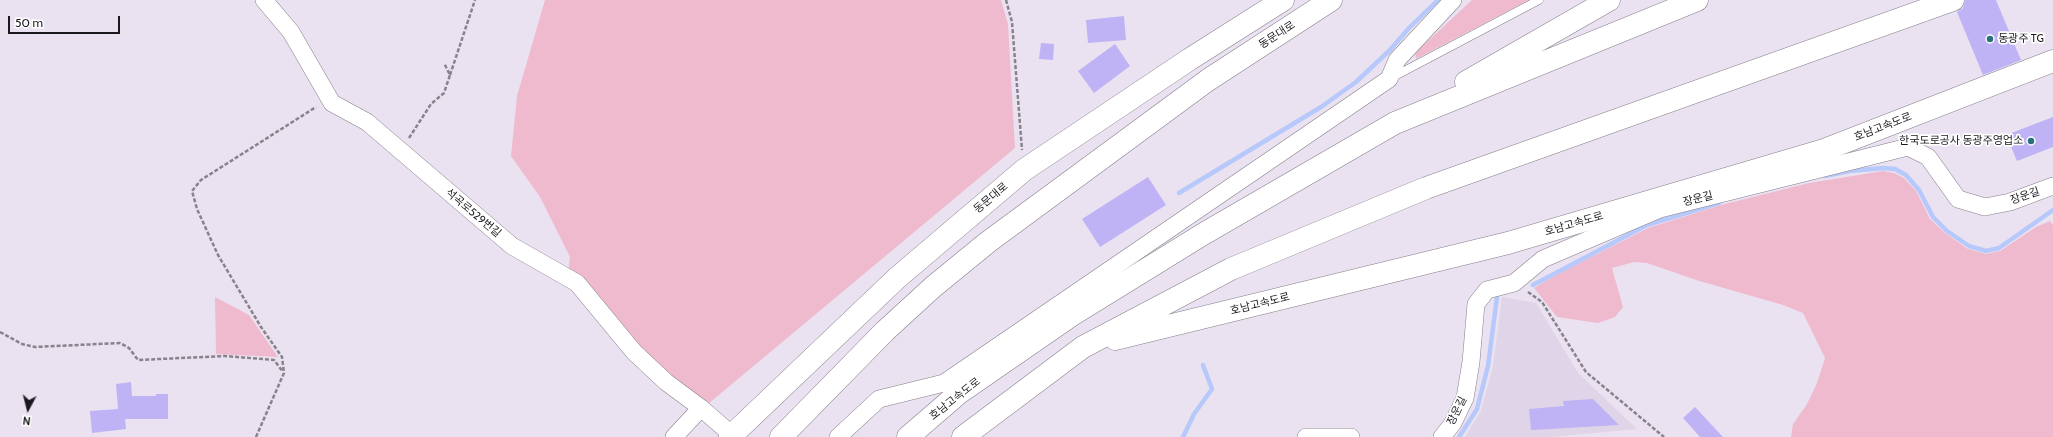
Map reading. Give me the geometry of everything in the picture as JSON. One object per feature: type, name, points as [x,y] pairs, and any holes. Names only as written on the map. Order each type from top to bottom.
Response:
[{"type":"main road","name":"동문대로","points":[[731,436],[897,278],[1024,170],[1190,59],[1283,0]]},
{"type":"main road","name":"동문대로","points":[[781,437],[885,331],[988,242],[1208,80],[1330,0]]},
{"type":"main road","name":"호남고속도로","points":[[908,437],[959,393],[1072,314],[1205,232],[1609,0]]},
{"type":"main road","name":"호남고속도로","points":[[1205,232],[1396,123],[1697,0]]},
{"type":"main road","name":"호남고속도로","points":[[963,437],[1083,347],[1231,269],[1426,188],[1953,0]]},
{"type":"main road","name":"호남고속도로","points":[[1083,347],[1508,243],[1824,150],[2053,61]]},
{"type":"street","points":[[264,0],[291,32],[332,103]]},
{"type":"street","points":[[838,437],[879,399],[944,383],[1389,79],[1397,60],[1453,0]]},
{"type":"street","name":"석곡로529번길","points":[[332,103],[367,122],[512,246],[576,283],[634,352],[666,382],[701,408],[731,436]]},
{"type":"street","name":"장운길","points":[[1442,437],[1453,424],[1465,398],[1471,362],[1476,304],[1487,290],[1514,283],[1543,258],[1660,209],[1908,147],[1928,157],[1958,199],[1985,207],[2010,202],[2053,186]]},
{"type":"street","points":[[674,437],[701,408]]},
{"type":"street","points":[[1306,437],[1351,437]]},
{"type":"lane","points":[[1389,79],[1539,0]]},
{"type":"path","points":[[402,139],[408,139],[431,104],[444,93],[475,0]]},
{"type":"path","points":[[1006,0],[1012,22],[1024,170]]},
{"type":"path","points":[[444,63],[450,75]]},
{"type":"path","points":[[256,437],[284,373],[282,357],[261,327],[218,255],[197,209],[192,191],[201,180],[318,105],[332,103]]},
{"type":"path","points":[[1514,283],[1542,302],[1586,372],[1664,437]]},
{"type":"path","points":[[0,332],[22,344],[35,347],[120,344],[129,348],[138,360],[225,356],[274,360],[284,373]]},
{"type":"shaded area","points":[[545,0],[1001,0],[1008,24],[1015,148],[708,404],[669,377],[568,273],[570,257],[540,197],[511,156],[517,96]]},
{"type":"shaded area","points":[[1472,0],[1529,0],[1416,59],[1415,53]]},
{"type":"shaded area","points":[[1883,171],[1894,173],[1904,178],[1916,191],[1930,219],[1945,233],[1968,249],[1986,254],[2000,251],[2036,227],[2050,221],[2053,225],[2053,437],[1791,437],[1793,424],[1807,404],[1817,383],[1825,358],[1803,313],[1783,305],[1696,280],[1647,263],[1634,262],[1612,268],[1623,307],[1615,317],[1598,323],[1557,317],[1534,288],[1556,275],[1648,228],[1721,205],[1809,183]]},
{"type":"shaded area","points":[[215,297],[249,315],[278,357],[216,354]]},
{"type":"shaded area","points":[[1502,297],[1536,303],[1578,373],[1637,429],[1551,437],[1465,437],[1481,411],[1493,366]]},
{"type":"building","name":"동광주 TG","points":[[1965,0],[1996,0],[2021,60],[1983,75],[1957,12],[1963,8]]},
{"type":"building","points":[[1124,16],[1126,40],[1088,43],[1086,20]]},
{"type":"building","points":[[1041,43],[1054,44],[1053,60],[1039,59]]},
{"type":"building","points":[[1115,44],[1130,66],[1094,93],[1078,71]]},
{"type":"building","name":"한국도로공사 동광주영업소","points":[[2053,117],[2053,147],[2017,161],[2006,135]]},
{"type":"building","points":[[1148,177],[1166,205],[1100,247],[1082,219]]},
{"type":"building","points":[[131,382],[132,396],[156,396],[156,394],[168,394],[168,419],[125,419],[126,429],[92,433],[90,411],[118,409],[116,384]]},
{"type":"building","points":[[1593,399],[1619,425],[1531,430],[1529,409],[1564,406],[1563,401]]},
{"type":"building","points":[[1695,407],[1723,437],[1700,437],[1683,418]]},
{"type":"waterway","points":[[1179,193],[1321,107],[1356,82],[1390,50],[1409,28],[1438,0]]},
{"type":"waterway","points":[[1825,176],[1850,171],[1883,168],[1895,169],[1906,175],[1919,190],[1933,217],[1947,231],[1969,246],[1986,251],[1999,248],[2053,210]]},
{"type":"waterway","points":[[1533,285],[1647,225],[1719,203]]},
{"type":"waterway","points":[[1459,437],[1477,409],[1488,366],[1497,297]]},
{"type":"waterway","points":[[1183,437],[1194,414],[1212,389],[1203,365]]},
{"type":"place","name":"동광주 TG","points":[[1990,39]]},
{"type":"place","name":"한국도로공사 동광주영업소","points":[[2031,141]]}]
